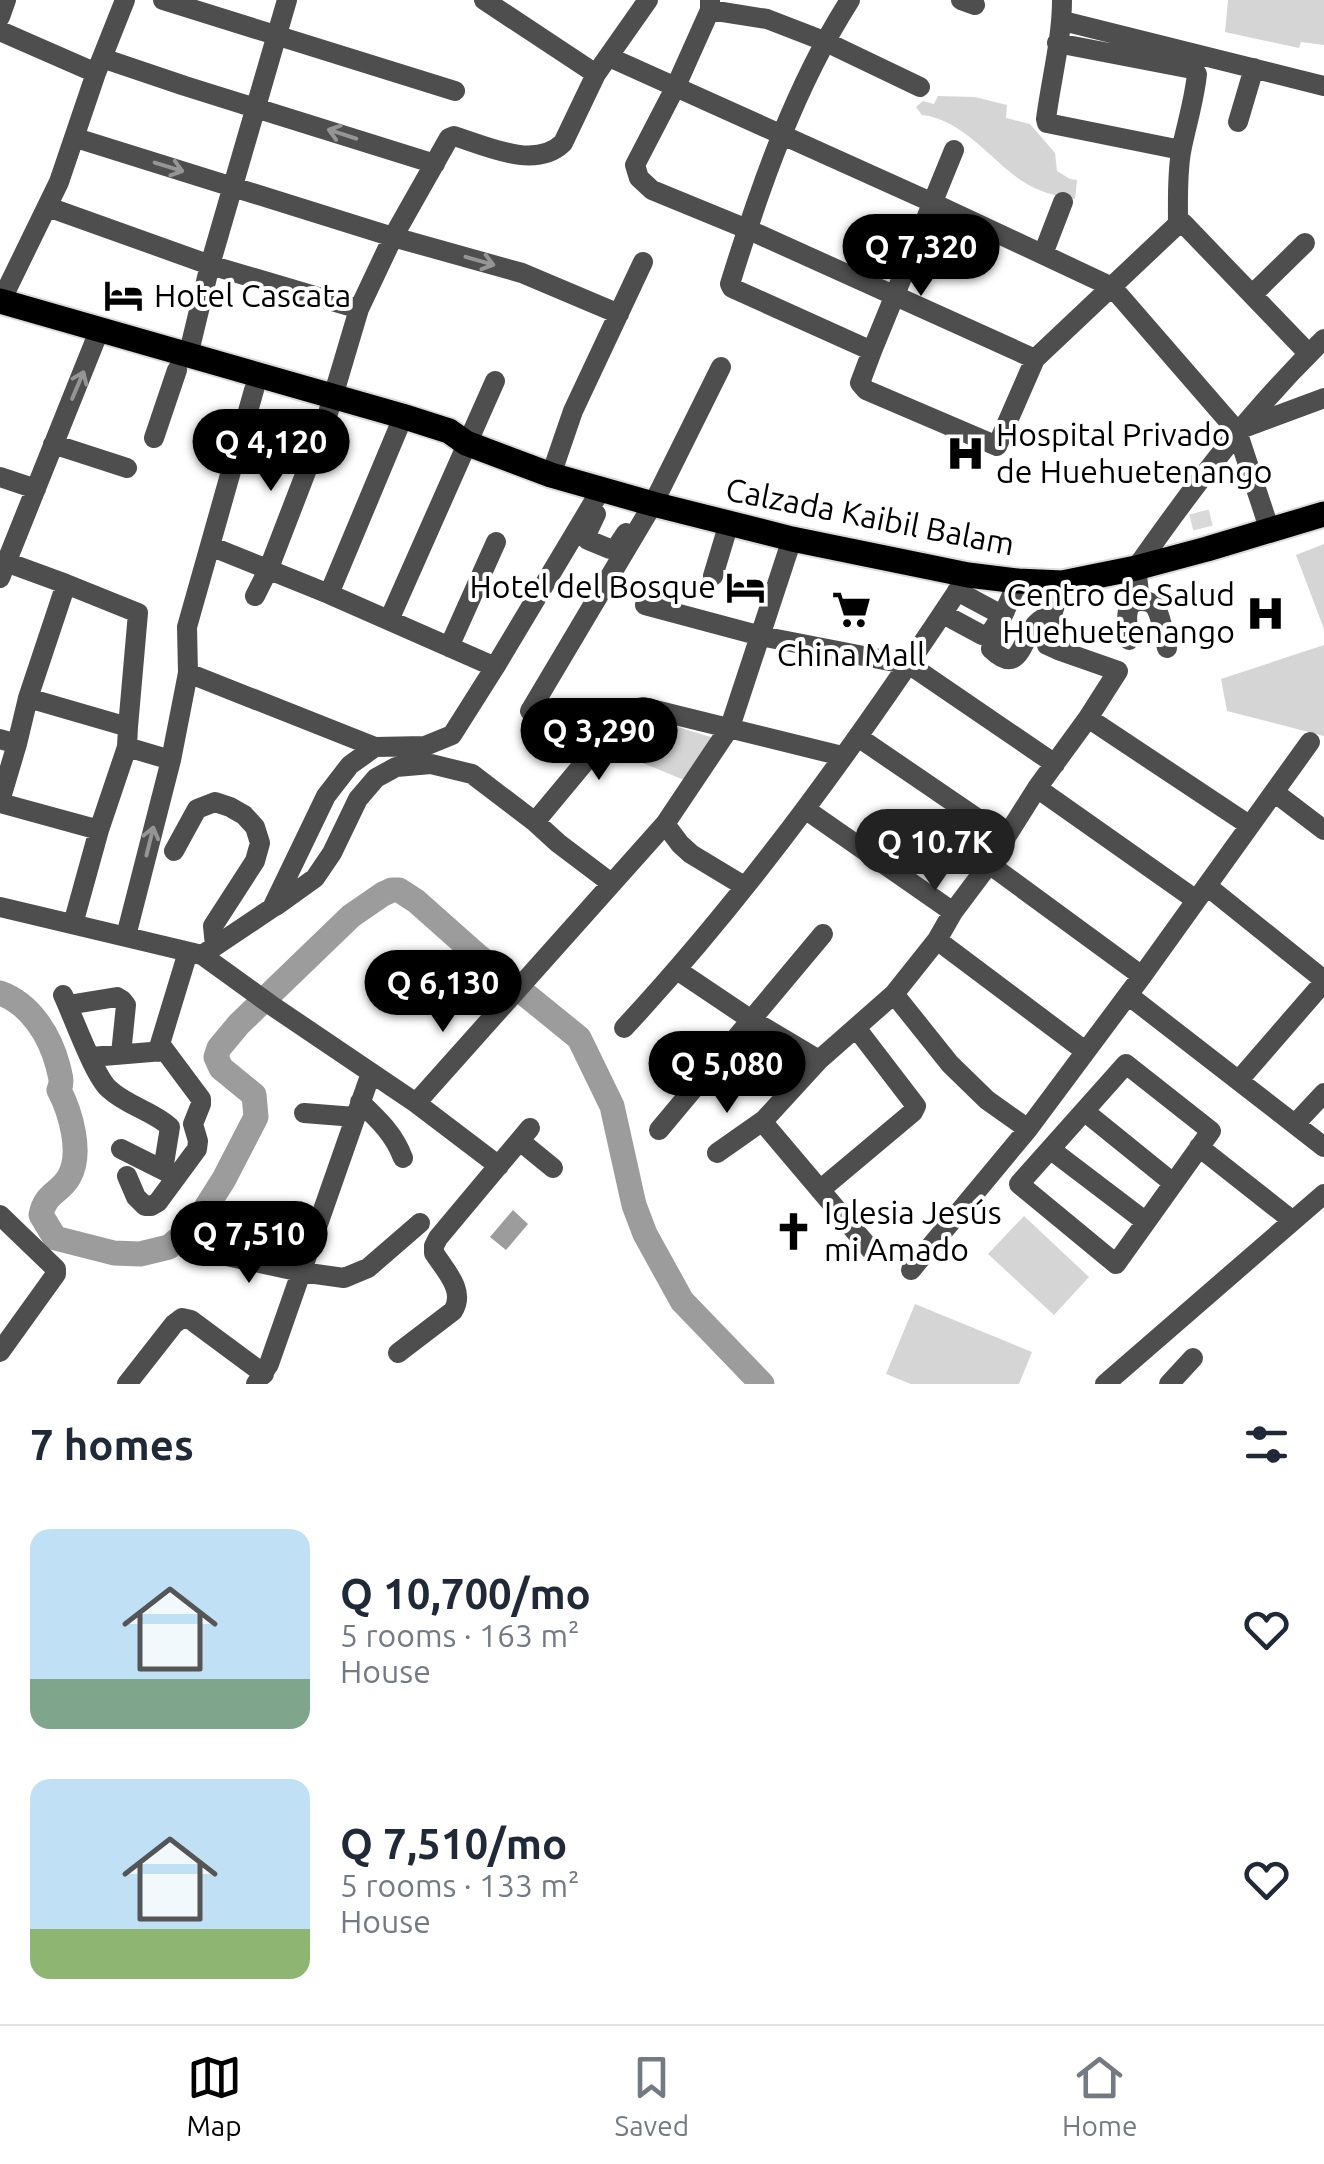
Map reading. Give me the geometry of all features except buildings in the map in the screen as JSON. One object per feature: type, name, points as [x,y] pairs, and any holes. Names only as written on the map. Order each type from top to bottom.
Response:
[{"type":"main road","name":"Calzada Kaibil Balam","points":[[1,301],[96,339]]},
{"type":"main road","name":"Calzada Kaibil Balam","points":[[0,318],[96,339],[448,431],[466,442],[552,475],[963,583],[1062,583],[1136,568],[1199,521],[1270,531],[1324,514]]},
{"type":"main road","name":"Calzada Kaibil Balam","points":[[183,363],[254,390],[330,403],[445,443],[466,442]]},
{"type":"street","points":[[0,17],[6,0]]},
{"type":"street","points":[[1,301],[48,207],[125,0]]},
{"type":"street","points":[[163,0],[455,91]]},
{"type":"street","points":[[154,438],[183,363],[288,0]]},
{"type":"street","points":[[484,0],[602,65],[676,86],[1112,287],[1237,430],[1270,531]]},
{"type":"street","points":[[255,596],[330,403],[359,310],[393,237],[451,137],[525,156],[555,150],[563,143],[602,65],[648,0]]},
{"type":"street","points":[[850,0],[824,40],[783,136],[730,284],[872,352]]},
{"type":"street","points":[[920,87],[824,40],[767,19],[710,5],[676,86],[636,165],[639,178],[652,190],[747,228],[1035,359]]},
{"type":"street","points":[[1182,150],[1050,125],[1046,119],[1062,10],[1324,86]]},
{"type":"street","points":[[0,31],[100,65],[257,108],[435,164]]},
{"type":"street","points":[[1057,42],[1192,69],[1198,74],[1182,150],[1178,224]]},
{"type":"street","points":[[1238,122],[1254,68]]},
{"type":"street","points":[[76,138],[522,273],[619,314]]},
{"type":"street","points":[[954,150],[872,352],[860,384],[864,389],[995,447],[1035,359],[1183,223],[1252,295],[1316,346],[1237,430],[1199,521],[1136,568],[1140,600]]},
{"type":"street","points":[[1043,254],[1063,202]]},
{"type":"street","points":[[48,207],[210,265],[359,310]]},
{"type":"street","points":[[1252,295],[1306,243]]},
{"type":"street","points":[[552,475],[573,411],[643,262]]},
{"type":"street","points":[[72,924],[127,737],[138,613],[66,584],[3,570],[96,339]]},
{"type":"street","points":[[530,711],[649,502],[720,367]]},
{"type":"street","points":[[390,620],[494,381]]},
{"type":"street","points":[[126,936],[171,760],[188,674],[187,627],[254,390]]},
{"type":"street","points":[[1237,430],[1324,398]]},
{"type":"street","points":[[330,594],[398,429]]},
{"type":"street","points":[[54,444],[127,468]]},
{"type":"street","points":[[0,476],[36,489]]},
{"type":"street","points":[[606,489],[590,523],[588,540],[610,549],[631,534]]},
{"type":"street","points":[[188,674],[375,747],[425,746],[452,736],[606,489]]},
{"type":"street","points":[[714,576],[729,523]]},
{"type":"street","points":[[416,1103],[666,824],[730,727],[792,539]]},
{"type":"street","points":[[450,646],[496,542]]},
{"type":"street","points":[[210,546],[496,667]]},
{"type":"street","points":[[1018,581],[992,643],[993,652],[1003,659],[1017,657],[1038,622],[1052,613]]},
{"type":"street","points":[[624,1028],[677,970],[805,809],[910,665],[963,583],[1000,616],[989,635],[982,635],[943,614]]},
{"type":"street","points":[[717,1153],[764,1120],[819,1060],[894,994],[937,940],[1118,671],[1047,644],[1045,637],[1062,583]]},
{"type":"street","points":[[66,584],[28,698],[8,742],[0,802],[98,830]]},
{"type":"street","points":[[1128,640],[1132,602],[1151,602],[1156,607],[1167,648]]},
{"type":"street","points":[[645,605],[761,636],[910,665],[1054,764]]},
{"type":"street","points":[[28,698],[127,737],[171,760]]},
{"type":"street","points":[[535,822],[632,709],[643,707],[842,756]]},
{"type":"street","points":[[1088,718],[1250,825]]},
{"type":"street","points":[[858,736],[1006,838]]},
{"type":"street","points":[[911,1270],[1028,1129],[1310,742]]},
{"type":"street","points":[[272,908],[326,796],[350,765],[375,747]]},
{"type":"street","points":[[202,951],[315,878],[332,854],[358,799],[376,778],[396,767],[431,764],[472,774],[611,883]]},
{"type":"street","points":[[1037,788],[1202,893],[1324,981],[1239,1080]]},
{"type":"street","points":[[1274,792],[1324,830]]},
{"type":"street","points":[[170,1174],[197,1149],[193,1124],[201,1104],[162,1051],[160,1036],[213,926],[255,861],[260,842],[255,827],[244,816],[215,802],[197,809],[174,851]]},
{"type":"street","points":[[805,809],[953,912]]},
{"type":"street","points":[[666,824],[691,854],[744,886]]},
{"type":"street","points":[[989,864],[1142,976]]},
{"type":"street","points":[[0,906],[202,951],[265,1001],[416,1103],[499,1166]]},
{"type":"street","points":[[659,1130],[823,934]]},
{"type":"street","points":[[937,940],[1085,1052]]},
{"type":"street","points":[[677,970],[819,1060]]},
{"type":"street","points":[[894,994],[950,1064],[987,1100],[1028,1129]]},
{"type":"street","points":[[1128,994],[1324,1148]]},
{"type":"street","points":[[122,1054],[126,1006],[122,1000],[66,1000],[106,1087],[170,1127],[170,1174],[158,1202],[145,1206],[136,1197],[128,1176]]},
{"type":"street","points":[[820,1190],[916,1106],[857,1029]]},
{"type":"street","points":[[91,1057],[162,1051]]},
{"type":"street","points":[[1126,1064],[1211,1131],[1200,1147],[1116,1264],[1018,1184],[1126,1064]]},
{"type":"street","points":[[127,1384],[182,1318],[192,1320],[260,1379],[370,1073]]},
{"type":"street","points":[[1295,1124],[1324,1092]]},
{"type":"street","points":[[304,1114],[358,1110],[388,1129],[402,1158]]},
{"type":"street","points":[[1084,1112],[1173,1184]]},
{"type":"street","points":[[764,1120],[871,1250]]},
{"type":"street","points":[[398,1353],[458,1304],[458,1292],[434,1246],[525,1134],[553,1168]]},
{"type":"street","points":[[1200,1147],[1293,1221]]},
{"type":"street","points":[[121,1149],[170,1174]]},
{"type":"street","points":[[1050,1149],[1146,1222]]},
{"type":"street","points":[[1115,1381],[1324,1194]]},
{"type":"street","points":[[0,1215],[56,1269],[56,1274],[0,1352]]},
{"type":"street","points":[[208,1252],[344,1278],[359,1274],[420,1223]]},
{"type":"street","points":[[1169,1384],[1193,1358]]},
{"type":"shaded area","points":[[1228,0],[1324,0],[1324,45],[1301,42],[1299,48],[1225,32]]},
{"type":"shaded area","points":[[938,96],[975,97],[1007,105],[1006,118],[1030,124],[1055,153],[1057,171],[1077,180],[1075,199],[1028,185],[963,132],[922,115],[916,107],[923,101],[934,104]]},
{"type":"shaded area","points":[[1324,544],[1324,629],[1296,555]]},
{"type":"shaded area","points":[[1324,645],[1324,736],[1227,711],[1221,679]]},
{"type":"shaded area","points":[[635,714],[714,738],[689,782],[611,750]]},
{"type":"shaded area","points":[[513,1210],[528,1224],[506,1250],[490,1237]]},
{"type":"shaded area","points":[[1024,1216],[1089,1277],[1054,1315],[988,1254]]},
{"type":"shaded area","points":[[915,1304],[1032,1352],[1019,1384],[911,1384],[886,1374]]},
{"type":"waterway","points":[[0,993],[30,1013],[50,1043],[61,1081],[59,1090],[73,1132],[73,1167],[46,1202],[41,1215],[55,1238],[114,1253],[140,1254],[169,1247],[195,1225],[256,1117],[254,1095],[221,1068],[216,1057],[219,1048],[351,916],[383,894],[399,890],[579,1038],[612,1106],[634,1205],[645,1234],[682,1301],[762,1384]]},
{"type":"tunnel","points":[[1199,512],[1203,528]]},
{"type":"place","name":"Hotel Cascata","points":[[124,296]]},
{"type":"place","name":"Hospital Privado de Huehuetenango","points":[[966,453]]},
{"type":"place","name":"Hotel del Bosque","points":[[746,587]]},
{"type":"place","name":"China Mall","points":[[851,610]]},
{"type":"place","name":"Centro de Salud Huehuetenango","points":[[1265,613]]},
{"type":"place","name":"Iglesia Jesús mi Amado","points":[[794,1231]]}]
